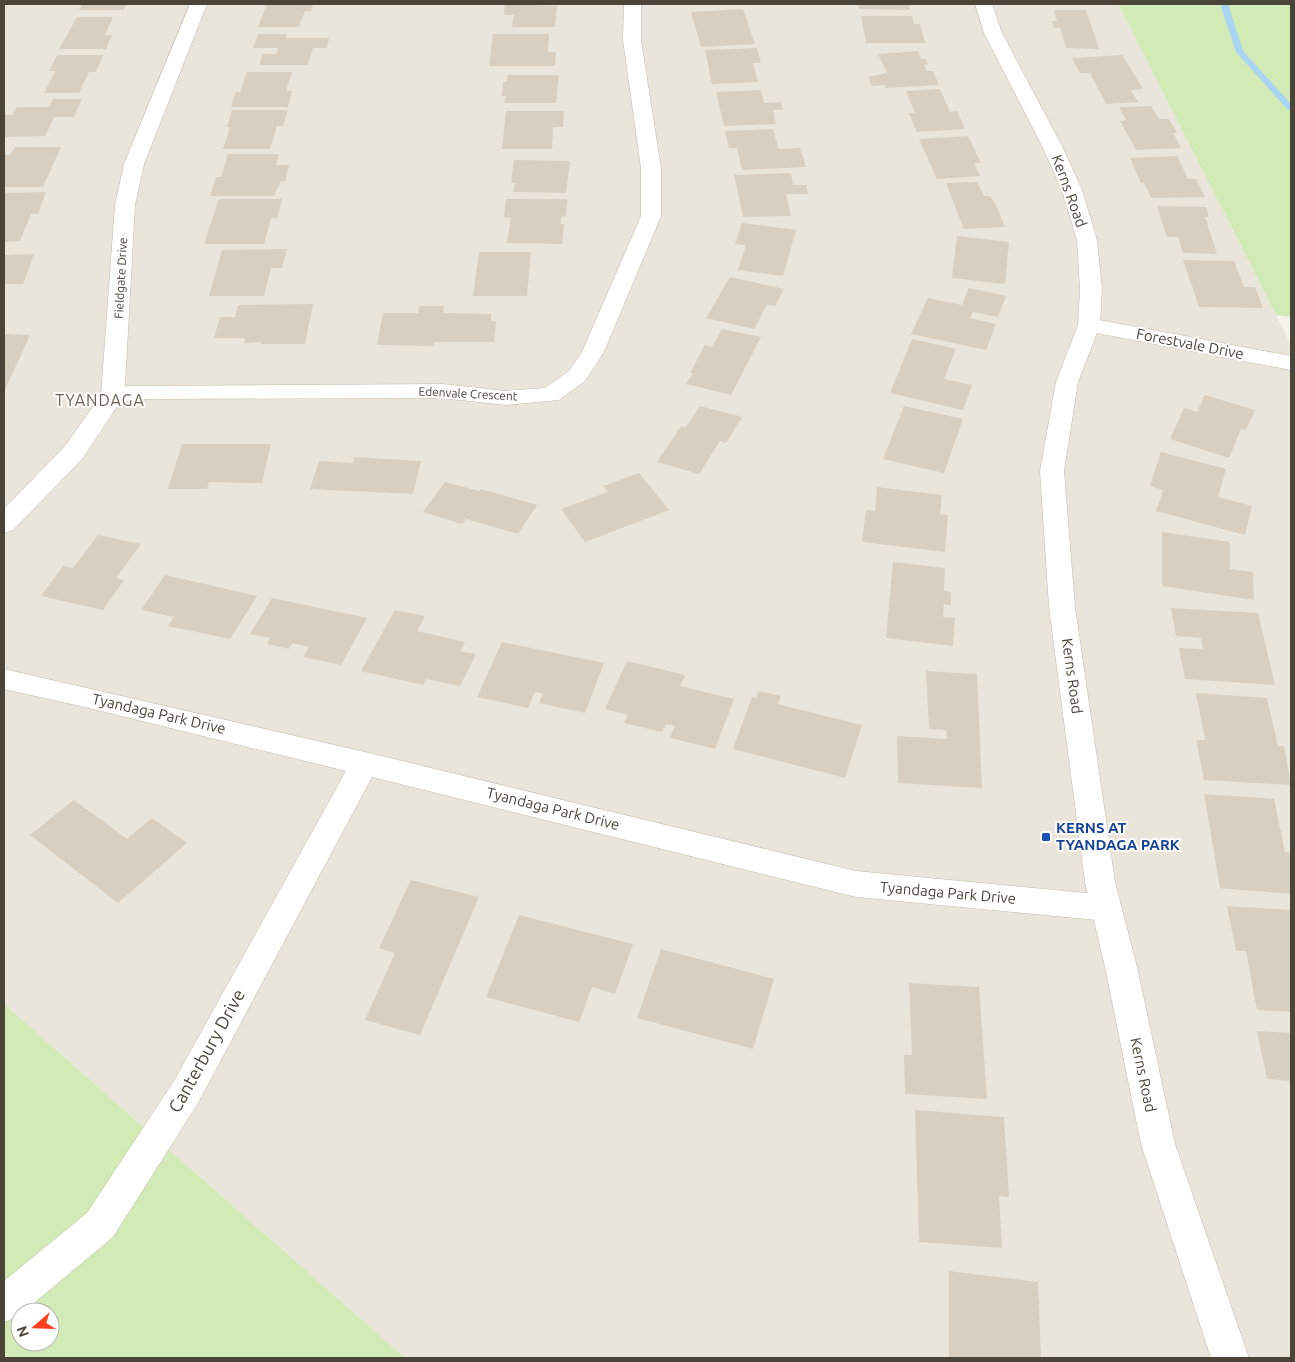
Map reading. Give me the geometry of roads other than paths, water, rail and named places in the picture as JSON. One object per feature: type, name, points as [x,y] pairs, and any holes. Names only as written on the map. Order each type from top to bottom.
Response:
[{"type":"street","name":"Fieldgate Drive","points":[[4,524],[74,452],[112,394],[126,197],[134,164],[198,4]]},
{"type":"street","name":"Edenvale Crescent","points":[[112,394],[144,392],[442,391],[506,398],[551,395],[577,376],[592,352],[652,216],[651,168],[632,40],[632,4]]},
{"type":"street","name":"Kerns Road","points":[[983,4],[992,33],[1053,148],[1072,190],[1087,240],[1091,289],[1089,325],[1067,382],[1052,471],[1062,607],[1100,882],[1158,1144],[1230,1358]]},
{"type":"street","name":"Forestvale Drive","points":[[1089,325],[1291,363]]},
{"type":"street","name":"Tyandaga Park Drive","points":[[4,679],[89,697],[365,763],[856,884],[1106,908]]},
{"type":"street","name":"Canterbury Drive","points":[[4,1304],[100,1224],[186,1092],[365,763]]},
{"type":"waterway","points":[[1224,4],[1240,52],[1291,108]]},
{"type":"place","name":"KERNS AT TYANDAGA PARK","points":[[1046,837]]},
{"type":"district","name":"TYANDAGA","points":[[100,400]]}]
